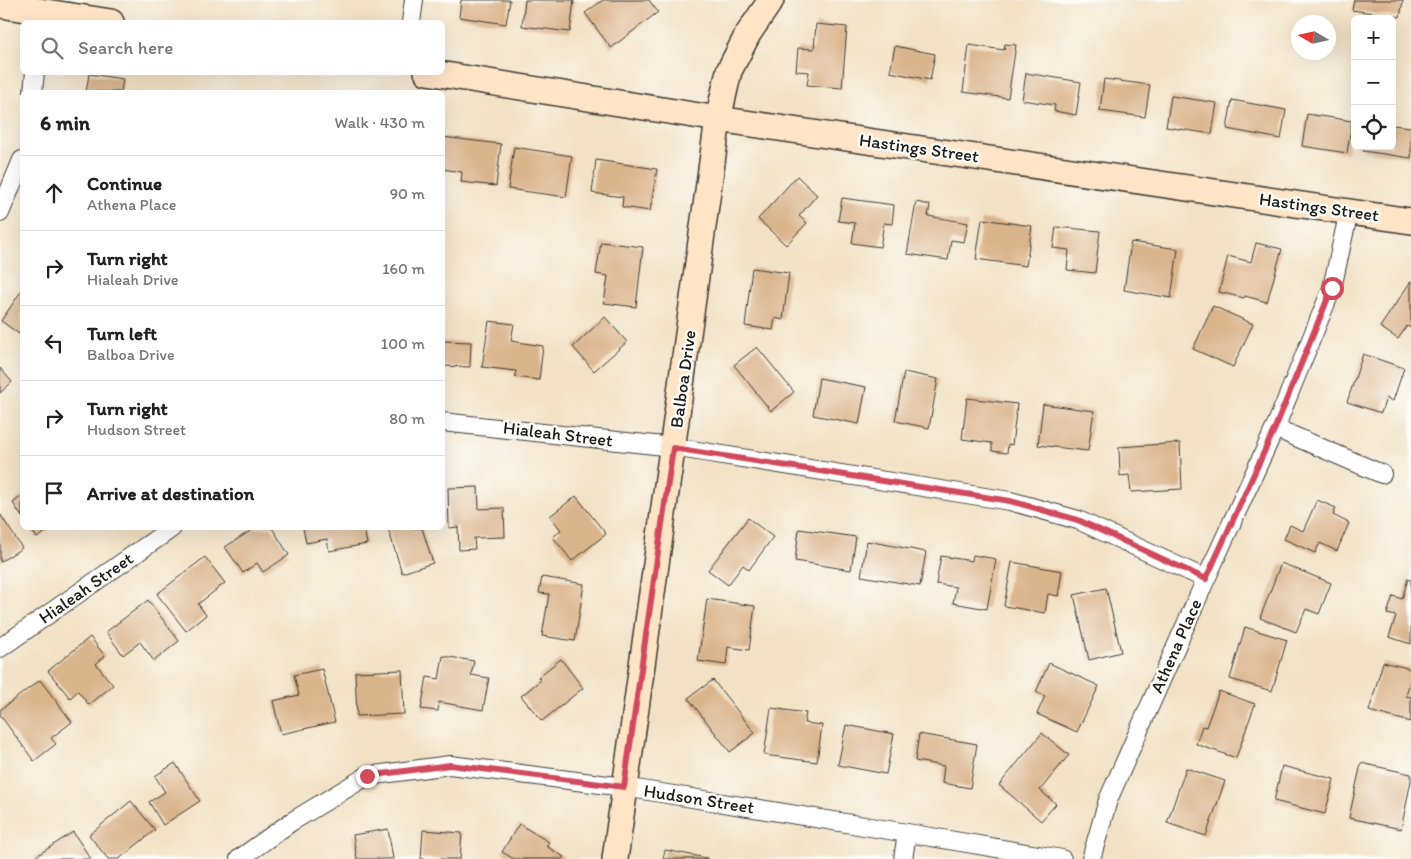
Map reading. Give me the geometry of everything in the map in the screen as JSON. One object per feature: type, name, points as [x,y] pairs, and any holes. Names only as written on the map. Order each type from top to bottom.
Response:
[{"type":"street","points":[[411,20],[414,0]]},
{"type":"street","name":"Balboa Drive","points":[[615,859],[718,119],[729,71],[748,34],[772,0]]},
{"type":"street","points":[[0,6],[41,17],[83,20]]},
{"type":"street","points":[[33,90],[35,75]]},
{"type":"street","name":"Hastings Street","points":[[445,75],[718,119],[1411,221]]},
{"type":"street","points":[[0,213],[20,165]]},
{"type":"street","name":"Athena Place","points":[[1090,859],[1108,800],[1275,428],[1332,288],[1349,211]]},
{"type":"street","name":"Hialeah Street","points":[[445,422],[673,448],[1010,501],[1078,520],[1206,579]]},
{"type":"street","points":[[1275,428],[1382,474]]},
{"type":"street","name":"Hialeah Street","points":[[0,648],[169,530]]},
{"type":"street","name":"Hudson Street","points":[[238,859],[291,822],[367,776],[450,765],[624,787],[907,832],[1062,859]]},
{"type":"street","points":[[903,859],[907,832]]},
{"type":"building","points":[[461,0],[510,0],[506,24],[459,17]]},
{"type":"building","points":[[525,0],[574,0],[570,32],[522,26]]},
{"type":"building","points":[[603,0],[649,0],[658,12],[611,48],[585,13]]},
{"type":"building","points":[[1354,0],[1403,0],[1400,17],[1352,10]]},
{"type":"building","points":[[816,24],[847,27],[842,88],[807,85],[809,72],[796,71],[798,48],[814,49]]},
{"type":"building","points":[[1005,44],[1016,45],[1008,98],[963,92],[969,45],[1004,50]]},
{"type":"building","points":[[895,46],[935,54],[930,80],[890,72]]},
{"type":"building","points":[[1026,73],[1081,82],[1076,115],[1054,111],[1055,105],[1022,100]]},
{"type":"building","points":[[89,75],[123,79],[121,90],[86,90]]},
{"type":"building","points":[[1104,79],[1150,85],[1145,117],[1100,111]]},
{"type":"building","points":[[1171,96],[1217,103],[1212,134],[1166,127]]},
{"type":"building","points":[[1232,100],[1286,110],[1281,139],[1227,129]]},
{"type":"building","points":[[1307,114],[1351,121],[1347,153],[1302,146]]},
{"type":"building","points":[[1396,125],[1411,127],[1411,158],[1363,151],[1396,150]]},
{"type":"building","points":[[445,137],[501,144],[496,186],[461,182],[462,172],[445,169]]},
{"type":"building","points":[[514,147],[572,156],[566,197],[508,189]]},
{"type":"building","points":[[596,160],[657,169],[650,211],[622,207],[623,197],[592,193]]},
{"type":"building","points":[[797,176],[817,195],[799,216],[807,223],[786,245],[758,219]]},
{"type":"building","points":[[842,198],[894,205],[892,224],[884,223],[880,247],[852,243],[855,223],[838,221]]},
{"type":"building","points":[[916,202],[930,205],[928,216],[968,223],[964,242],[951,240],[948,260],[907,254]]},
{"type":"building","points":[[982,219],[1032,226],[1026,266],[976,259]]},
{"type":"building","points":[[1056,227],[1100,231],[1095,273],[1067,270],[1069,250],[1053,248]]},
{"type":"building","points":[[601,242],[643,247],[636,307],[604,303],[608,276],[596,274]]},
{"type":"building","points":[[1131,242],[1178,249],[1171,298],[1124,290]]},
{"type":"building","points":[[1256,243],[1282,249],[1267,302],[1219,292],[1228,256],[1251,262]]},
{"type":"building","points":[[752,268],[789,273],[783,320],[775,318],[773,330],[745,326]]},
{"type":"building","points":[[1411,281],[1411,328],[1407,326],[1398,339],[1380,327]]},
{"type":"building","points":[[20,293],[20,335],[1,321]]},
{"type":"building","points":[[1213,306],[1253,324],[1233,367],[1193,349]]},
{"type":"building","points":[[605,317],[627,342],[594,371],[573,347]]},
{"type":"building","points":[[489,321],[514,324],[511,341],[543,346],[539,380],[515,377],[516,371],[482,367]]},
{"type":"building","points":[[445,341],[471,342],[470,367],[445,366]]},
{"type":"building","points":[[757,347],[794,392],[771,411],[734,365]]},
{"type":"building","points":[[1363,354],[1404,368],[1393,401],[1386,398],[1381,413],[1347,402]]},
{"type":"building","points":[[0,368],[12,382],[0,393]]},
{"type":"building","points":[[904,372],[938,379],[929,428],[895,421]]},
{"type":"building","points":[[819,378],[866,387],[859,424],[813,415]]},
{"type":"building","points":[[967,398],[1017,404],[1012,445],[1008,444],[1007,453],[992,451],[992,443],[962,439]]},
{"type":"building","points":[[1043,404],[1094,411],[1088,451],[1038,445]]},
{"type":"building","points":[[1180,443],[1182,489],[1131,492],[1129,475],[1120,476],[1119,447]]},
{"type":"building","points":[[478,487],[479,509],[504,508],[505,537],[474,538],[475,549],[459,550],[458,527],[449,528],[448,488]]},
{"type":"building","points":[[576,496],[606,534],[572,561],[553,537],[561,530],[550,516]]},
{"type":"building","points":[[20,498],[20,514],[13,503]]},
{"type":"building","points":[[1317,500],[1336,508],[1333,515],[1349,523],[1337,551],[1320,543],[1315,553],[1284,539],[1290,525],[1303,531]]},
{"type":"building","points":[[0,514],[22,548],[0,562]]},
{"type":"building","points":[[748,518],[773,537],[749,570],[743,565],[728,585],[708,570]]},
{"type":"building","points":[[799,529],[856,537],[851,570],[795,561]]},
{"type":"building","points":[[31,530],[48,530],[37,538]]},
{"type":"building","points":[[252,530],[273,530],[289,555],[263,572],[257,563],[243,573],[225,547]]},
{"type":"building","points":[[303,530],[364,530],[367,544],[329,551],[327,539],[306,543]]},
{"type":"building","points":[[389,530],[423,530],[433,563],[402,573]]},
{"type":"building","points":[[867,541],[926,552],[920,586],[861,576]]},
{"type":"building","points":[[973,555],[996,559],[987,609],[953,603],[956,587],[936,584],[941,556],[972,561]]},
{"type":"building","points":[[205,557],[225,583],[198,604],[206,615],[186,631],[157,594]]},
{"type":"building","points":[[1012,562],[1062,571],[1058,596],[1048,594],[1045,613],[1004,606]]},
{"type":"building","points":[[1281,563],[1331,583],[1319,614],[1306,609],[1296,632],[1260,618]]},
{"type":"building","points":[[542,577],[584,584],[575,641],[542,636],[549,594],[539,593]]},
{"type":"building","points":[[1408,579],[1411,580],[1411,644],[1389,637],[1396,616],[1387,614],[1393,596],[1402,599]]},
{"type":"building","points":[[1106,588],[1121,652],[1089,660],[1074,595]]},
{"type":"building","points":[[707,599],[755,606],[749,650],[728,647],[726,665],[698,661]]},
{"type":"building","points":[[148,600],[179,641],[154,661],[140,642],[123,655],[106,632]]},
{"type":"building","points":[[1245,627],[1287,640],[1272,691],[1230,679]]},
{"type":"building","points":[[90,637],[105,656],[96,664],[113,685],[89,705],[78,691],[70,698],[48,671]]},
{"type":"building","points":[[443,656],[474,661],[471,675],[489,678],[483,710],[439,702],[438,711],[421,709],[427,677],[439,679]]},
{"type":"building","points":[[561,659],[583,688],[542,721],[521,696],[541,680],[538,677]]},
{"type":"building","points":[[1383,662],[1411,669],[1411,678],[1406,696],[1411,697],[1411,722],[1369,711]]},
{"type":"building","points":[[1049,663],[1099,686],[1077,732],[1037,714],[1045,696],[1036,692]]},
{"type":"building","points":[[322,669],[335,722],[281,734],[273,701],[299,695],[294,675]]},
{"type":"building","points":[[402,670],[404,714],[357,716],[355,672]]},
{"type":"building","points":[[40,680],[72,722],[51,738],[56,744],[34,761],[0,715],[0,710]]},
{"type":"building","points":[[713,680],[755,733],[730,752],[688,698]]},
{"type":"building","points":[[1219,691],[1255,704],[1236,758],[1196,744],[1202,726],[1206,727]]},
{"type":"building","points":[[771,708],[806,713],[804,723],[822,725],[817,762],[764,755]]},
{"type":"building","points":[[846,725],[894,734],[886,774],[838,765]]},
{"type":"building","points":[[1042,733],[1069,755],[1040,790],[1056,804],[1041,821],[999,785]]},
{"type":"building","points":[[919,734],[977,744],[970,788],[942,783],[944,766],[915,761]]},
{"type":"building","points":[[175,763],[200,801],[163,825],[149,802],[165,792],[155,776]]},
{"type":"building","points":[[1361,763],[1411,774],[1401,829],[1349,818]]},
{"type":"building","points":[[1282,766],[1334,779],[1325,814],[1274,801]]},
{"type":"building","points":[[1186,768],[1225,781],[1206,836],[1167,823]]},
{"type":"building","points":[[131,801],[155,830],[119,859],[108,859],[89,835]]},
{"type":"building","points":[[519,824],[549,842],[546,846],[564,857],[562,859],[514,859],[502,852]]},
{"type":"building","points":[[388,829],[393,859],[357,859],[353,835]]},
{"type":"building","points":[[423,830],[462,833],[460,859],[421,859]]},
{"type":"building","points":[[73,832],[91,859],[32,859]]},
{"type":"building","points":[[665,850],[707,858],[707,859],[663,859]]},
{"type":"route","points":[[367,776],[450,765],[624,787],[673,448],[1010,501],[1078,520],[1206,579],[1275,428],[1332,288]]}]
